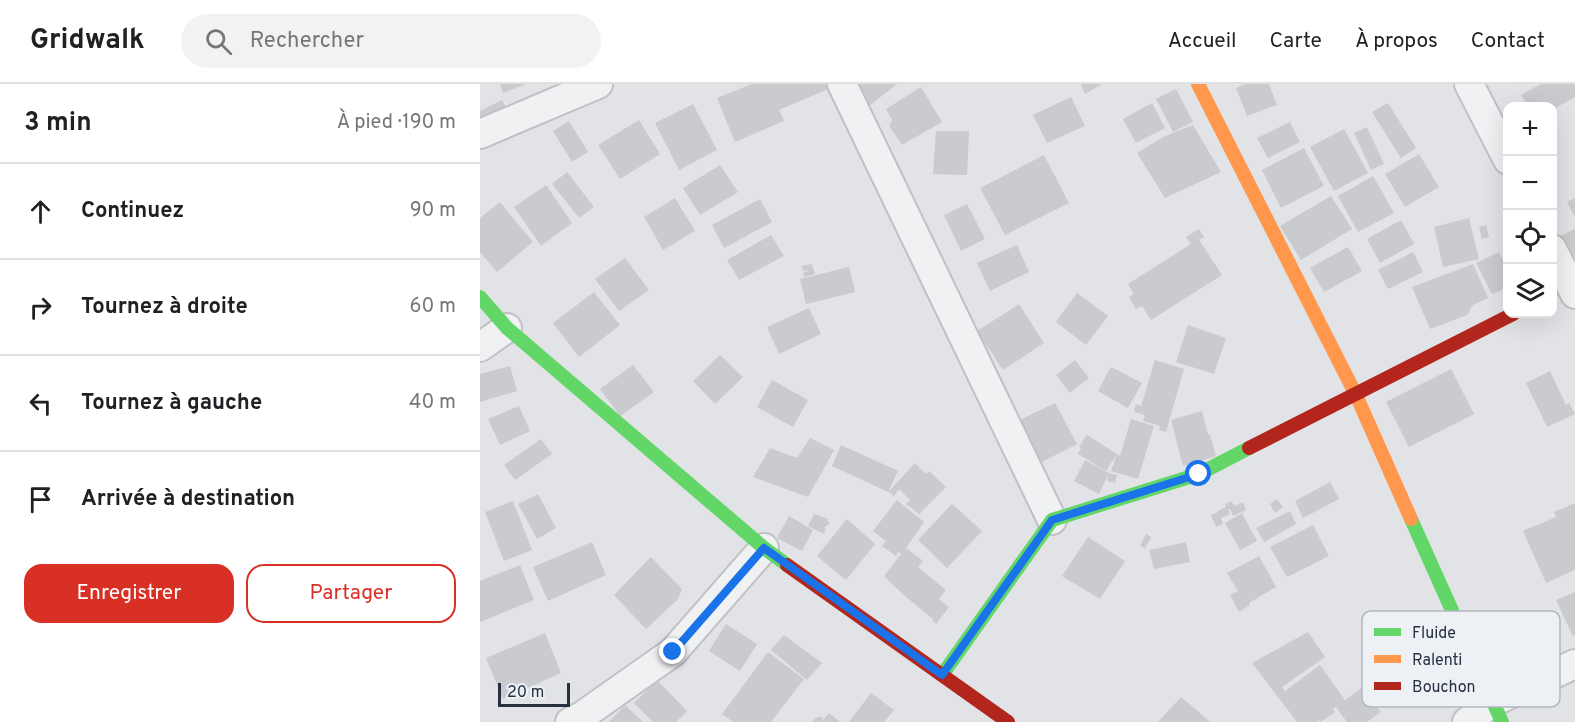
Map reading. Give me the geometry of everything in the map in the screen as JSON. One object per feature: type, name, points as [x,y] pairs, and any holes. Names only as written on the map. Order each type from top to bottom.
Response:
[{"type":"street","points":[[480,134],[598,84]]},
{"type":"street","points":[[842,84],[1052,520]]},
{"type":"street","points":[[1198,84],[1356,395],[1453,611]]},
{"type":"street","points":[[1469,84],[1506,156]]},
{"type":"street","points":[[1557,261],[1568,288]]},
{"type":"street","points":[[480,297],[507,328],[764,548],[1008,722]]},
{"type":"street","points":[[942,675],[1052,520],[1199,474],[1506,318]]},
{"type":"street","points":[[480,347],[507,328]]},
{"type":"street","points":[[570,722],[673,652],[764,548]]},
{"type":"street","points":[[1560,673],[1575,664]]},
{"type":"street","points":[[1467,722],[1498,712]]},
{"type":"building","points":[[500,84],[526,84],[503,93]]},
{"type":"building","points":[[752,84],[826,84],[828,89],[779,110],[784,121],[735,142],[717,98]]},
{"type":"building","points":[[843,84],[897,84],[864,110]]},
{"type":"building","points":[[1081,84],[1102,84],[1085,94]]},
{"type":"building","points":[[1245,84],[1269,84],[1277,105],[1247,116],[1236,88]]},
{"type":"building","points":[[1541,84],[1575,84],[1575,97],[1557,107],[1557,102],[1525,102],[1521,95]]},
{"type":"building","points":[[921,87],[942,122],[902,145],[889,126],[892,120],[886,109]]},
{"type":"building","points":[[1176,89],[1193,122],[1173,132],[1156,99]]},
{"type":"building","points":[[1071,97],[1085,126],[1047,143],[1033,115]]},
{"type":"building","points":[[502,100],[510,115],[480,131],[480,111]]},
{"type":"building","points":[[1152,103],[1165,128],[1136,143],[1123,119]]},
{"type":"building","points":[[1388,103],[1416,148],[1401,158],[1372,112]]},
{"type":"building","points":[[693,104],[717,150],[679,170],[655,123]]},
{"type":"building","points":[[639,120],[660,154],[620,179],[598,145]]},
{"type":"building","points":[[569,121],[588,152],[572,162],[553,131]]},
{"type":"building","points":[[1290,122],[1300,142],[1268,158],[1257,138]]},
{"type":"building","points":[[1193,125],[1221,172],[1165,198],[1137,153],[1163,137]]},
{"type":"building","points":[[1367,127],[1384,164],[1371,170],[1354,133]]},
{"type":"building","points":[[1344,129],[1368,173],[1334,191],[1310,147]]},
{"type":"building","points":[[936,131],[969,131],[967,175],[933,174]]},
{"type":"building","points":[[1304,148],[1324,186],[1281,208],[1262,170]]},
{"type":"building","points":[[1419,154],[1439,187],[1405,207],[1385,174]]},
{"type":"building","points":[[1044,155],[1069,203],[1005,235],[980,188]]},
{"type":"building","points":[[720,165],[738,192],[700,215],[683,188]]},
{"type":"building","points":[[567,172],[594,207],[579,218],[552,184]]},
{"type":"building","points":[[1373,176],[1394,213],[1358,232],[1338,196]]},
{"type":"building","points":[[546,185],[572,223],[541,246],[514,207]]},
{"type":"building","points":[[1331,196],[1352,229],[1301,260],[1280,226]]},
{"type":"building","points":[[675,198],[695,231],[663,250],[644,217]]},
{"type":"building","points":[[1575,198],[1575,217],[1567,202]]},
{"type":"building","points":[[760,199],[772,222],[724,248],[712,225]]},
{"type":"building","points":[[500,202],[533,242],[497,272],[480,252],[480,218]]},
{"type":"building","points":[[967,204],[985,239],[961,251],[944,215]]},
{"type":"building","points":[[1469,218],[1479,259],[1443,267],[1434,227]]},
{"type":"building","points":[[1401,220],[1414,244],[1380,263],[1367,239]]},
{"type":"building","points":[[1486,225],[1489,237],[1482,239],[1479,227]]},
{"type":"building","points":[[1199,229],[1204,237],[1199,240],[1222,275],[1151,320],[1142,306],[1136,309],[1129,297],[1134,294],[1128,284],[1191,244],[1186,237]]},
{"type":"building","points":[[1575,229],[1575,256],[1567,260],[1557,238]]},
{"type":"building","points":[[771,235],[784,256],[739,280],[727,260]]},
{"type":"building","points":[[1017,245],[1029,272],[990,291],[977,263]]},
{"type":"building","points":[[1348,247],[1362,271],[1324,292],[1310,268]]},
{"type":"building","points":[[1413,252],[1423,272],[1388,289],[1378,270]]},
{"type":"building","points":[[1499,252],[1503,260],[1503,289],[1492,294],[1476,263]]},
{"type":"building","points":[[625,258],[649,290],[619,311],[595,279]]},
{"type":"building","points":[[812,264],[815,274],[804,277],[803,273],[808,271],[803,271],[802,266]]},
{"type":"building","points":[[1473,264],[1488,298],[1473,305],[1467,315],[1430,329],[1412,287]]},
{"type":"building","points":[[849,267],[855,292],[806,304],[800,279]]},
{"type":"building","points":[[594,292],[620,325],[579,357],[553,323]]},
{"type":"building","points":[[1077,293],[1108,316],[1086,345],[1056,322]]},
{"type":"building","points":[[1019,304],[1044,343],[1003,370],[977,331]]},
{"type":"building","points":[[809,308],[821,334],[779,354],[767,327]]},
{"type":"building","points":[[1188,325],[1226,338],[1214,374],[1176,362]]},
{"type":"building","points":[[720,355],[743,377],[715,404],[693,381]]},
{"type":"building","points":[[1075,360],[1089,378],[1070,393],[1056,375]]},
{"type":"building","points":[[1155,360],[1184,369],[1166,432],[1159,430],[1160,426],[1143,421],[1145,415],[1134,412],[1136,404],[1141,406]]},
{"type":"building","points":[[633,365],[654,392],[620,416],[600,389]]},
{"type":"building","points":[[510,366],[517,391],[480,402],[480,374]]},
{"type":"building","points":[[1111,367],[1142,383],[1128,408],[1098,391]]},
{"type":"building","points":[[1451,369],[1474,414],[1409,447],[1386,402]]},
{"type":"building","points":[[1550,371],[1566,405],[1569,403],[1575,414],[1547,427],[1526,383]]},
{"type":"building","points":[[772,380],[808,400],[793,427],[757,407]]},
{"type":"building","points":[[1055,403],[1077,444],[1040,463],[1018,421]]},
{"type":"building","points":[[519,406],[530,431],[500,445],[488,419]]},
{"type":"building","points":[[1202,411],[1216,456],[1183,466],[1171,420]]},
{"type":"building","points":[[1131,419],[1154,426],[1138,479],[1111,471],[1117,454],[1120,456]]},
{"type":"building","points":[[1087,435],[1117,454],[1106,471],[1078,454],[1081,448],[1079,447]]},
{"type":"building","points":[[810,438],[834,450],[808,497],[753,477],[770,448],[797,458]]},
{"type":"building","points":[[541,439],[552,454],[515,480],[504,465]]},
{"type":"building","points":[[841,445],[898,471],[888,492],[832,466]]},
{"type":"building","points":[[1085,460],[1109,473],[1099,494],[1074,481]]},
{"type":"building","points":[[915,463],[926,474],[929,471],[946,487],[919,514],[906,504],[910,500],[899,489],[894,496],[888,492]]},
{"type":"building","points":[[1109,473],[1117,475],[1115,483],[1107,481]]},
{"type":"building","points":[[1330,482],[1339,499],[1303,518],[1295,501]]},
{"type":"building","points":[[538,494],[556,528],[537,539],[518,504]]},
{"type":"building","points":[[1277,499],[1283,507],[1275,513],[1270,504]]},
{"type":"building","points":[[897,500],[924,522],[906,548],[923,561],[918,567],[946,590],[939,599],[949,607],[936,624],[884,576],[901,554],[898,552],[896,556],[882,546],[886,541],[873,531]]},
{"type":"building","points":[[513,501],[532,550],[504,561],[485,512]]},
{"type":"building","points":[[1231,501],[1235,506],[1243,502],[1246,510],[1233,516],[1228,509],[1230,514],[1221,518],[1223,524],[1216,527],[1211,515],[1226,507],[1225,504]]},
{"type":"building","points":[[1575,503],[1575,570],[1546,583],[1523,531],[1556,517],[1554,512]]},
{"type":"building","points":[[952,504],[982,531],[947,568],[918,540]]},
{"type":"building","points":[[1290,511],[1296,524],[1264,542],[1256,528]]},
{"type":"building","points":[[1242,513],[1257,541],[1240,550],[1225,523]]},
{"type":"building","points":[[814,514],[828,519],[830,523],[824,528],[826,529],[824,534],[808,526]]},
{"type":"building","points":[[789,516],[813,530],[802,551],[777,538]]},
{"type":"building","points":[[847,519],[875,544],[846,580],[817,556]]},
{"type":"building","points":[[1313,525],[1329,556],[1287,577],[1270,547]]},
{"type":"building","points":[[1146,534],[1151,537],[1145,548],[1140,546]]},
{"type":"building","points":[[1088,537],[1125,561],[1100,599],[1062,576]]},
{"type":"building","points":[[592,542],[606,575],[548,601],[533,567]]},
{"type":"building","points":[[1186,542],[1190,562],[1154,569],[1149,550]]},
{"type":"building","points":[[1259,556],[1276,587],[1249,603],[1250,605],[1239,612],[1230,595],[1238,591],[1227,573]]},
{"type":"building","points":[[651,557],[682,589],[678,599],[646,629],[614,595]]},
{"type":"building","points":[[520,565],[534,600],[480,622],[480,581]]},
{"type":"building","points":[[1575,592],[1575,635],[1573,636],[1556,600]]},
{"type":"building","points":[[726,624],[757,644],[740,671],[709,651]]},
{"type":"building","points":[[1308,632],[1325,657],[1282,687],[1285,691],[1320,665],[1345,700],[1362,688],[1362,707],[1377,707],[1381,712],[1367,722],[1347,722],[1336,707],[1333,709],[1335,712],[1321,722],[1319,720],[1297,722],[1252,663]]},
{"type":"building","points":[[545,633],[561,673],[503,699],[486,658]]},
{"type":"building","points":[[784,635],[822,663],[807,680],[771,650]]},
{"type":"building","points":[[768,652],[804,679],[771,722],[733,722],[722,714]]},
{"type":"building","points":[[657,680],[687,711],[676,722],[653,722],[634,703]]},
{"type":"building","points":[[871,693],[894,710],[884,722],[849,722]]},
{"type":"building","points":[[1181,697],[1210,722],[1158,722]]},
{"type":"building","points":[[625,705],[643,722],[609,722]]},
{"type":"building","points":[[829,713],[840,722],[821,722]]},
{"type":"building","points":[[816,717],[823,718],[820,722],[812,722]]},
{"type":"traffic: fast","points":[[480,297],[507,328],[764,548],[787,565]]},
{"type":"traffic: fast","points":[[942,675],[1052,520],[1199,474],[1249,448]]},
{"type":"traffic: fast","points":[[1411,519],[1452,611]]},
{"type":"traffic: fast","points":[[1495,707],[1502,722]]},
{"type":"traffic: slow","points":[[1198,84],[1356,395],[1411,519]]},
{"type":"traffic: jam","points":[[1249,448],[1505,318]]},
{"type":"traffic: jam","points":[[787,565],[1008,722]]},
{"type":"route","points":[[673,652],[764,548],[942,675],[1052,520],[1199,474]]}]
